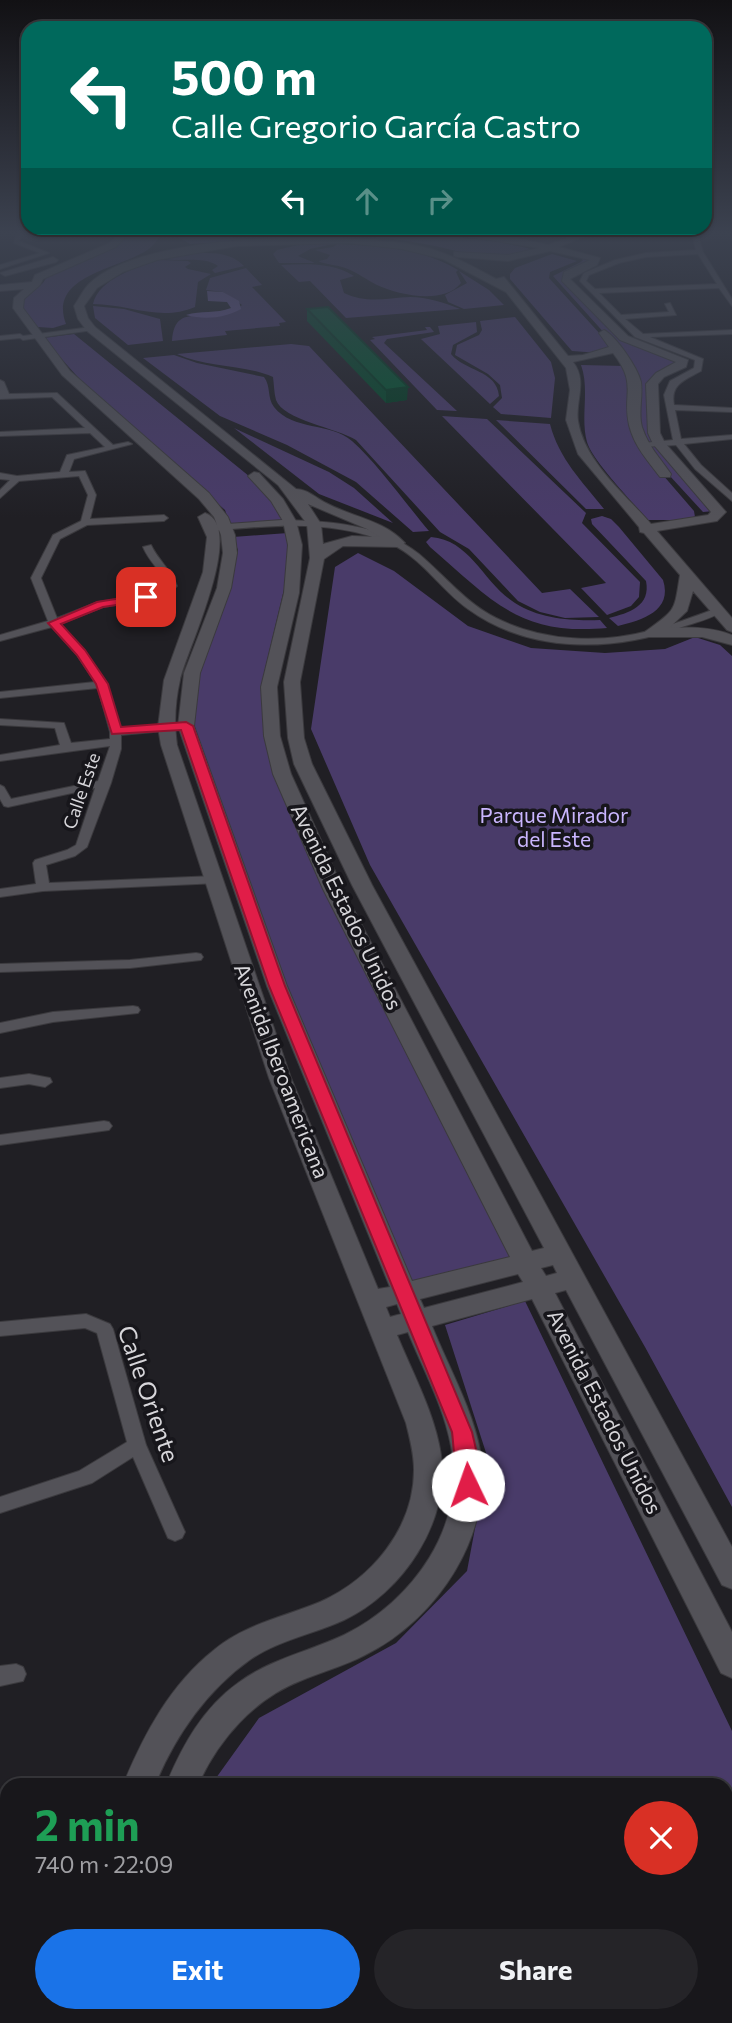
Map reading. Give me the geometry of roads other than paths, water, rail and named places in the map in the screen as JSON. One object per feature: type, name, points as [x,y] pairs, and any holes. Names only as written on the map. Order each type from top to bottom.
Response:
[{"type":"street","points":[[22,329],[66,373],[204,496],[220,515],[220,532]]},
{"type":"street","points":[[25,329],[45,369],[187,497],[220,532]]},
{"type":"street","points":[[0,339],[59,329]]},
{"type":"street","name":"Avenida Estados Unidos","points":[[83,329],[283,482],[296,496],[300,525],[296,573],[271,673],[269,693],[272,737],[280,769],[333,889],[541,1288],[732,1664]]},
{"type":"street","name":"Avenida Estados Unidos","points":[[83,329],[268,487],[300,525],[317,558],[292,682],[296,738],[303,764],[362,885],[732,1576]]},
{"type":"street","points":[[543,329],[567,359],[575,378],[572,420],[577,441],[584,454],[716,612],[732,627]]},
{"type":"street","points":[[601,329],[630,367],[635,382],[635,424],[643,445],[672,481]]},
{"type":"street","points":[[615,329],[624,338],[682,360],[682,365],[660,376],[652,384],[654,433],[659,444],[719,512],[712,519],[698,516],[645,529]]},
{"type":"street","points":[[632,329],[638,335],[695,356],[701,363],[698,369],[673,383],[668,395],[669,407],[678,442],[698,467],[732,498]]},
{"type":"street","points":[[638,335],[732,332]]},
{"type":"street","points":[[567,359],[584,358],[617,348]]},
{"type":"street","points":[[584,358],[630,367]]},
{"type":"street","points":[[0,382],[3,397],[54,395],[110,447]]},
{"type":"street","points":[[669,407],[732,410]]},
{"type":"street","points":[[0,434],[94,430]]},
{"type":"street","points":[[0,442],[37,433]]},
{"type":"street","points":[[643,445],[732,437]]},
{"type":"street","points":[[64,474],[69,458],[128,444]]},
{"type":"street","points":[[0,476],[18,479],[82,473],[92,495],[85,522],[164,518]]},
{"type":"street","points":[[0,495],[18,479]]},
{"type":"street","points":[[283,482],[311,502],[372,526],[398,544],[472,608],[499,624],[524,633],[547,639],[593,642],[694,631],[732,640]]},
{"type":"street","points":[[145,506],[145,519]]},
{"type":"street","name":"Calle Este","points":[[43,887],[39,863],[81,847],[105,783],[116,737],[102,684],[81,653],[54,623],[37,577],[56,537],[85,522]]},
{"type":"street","points":[[220,532],[300,525],[358,531],[398,544]]},
{"type":"street","name":"Avenida Iberoamericana","points":[[142,1778],[148,1762],[190,1693],[242,1648],[288,1625],[345,1605],[372,1586],[395,1563],[421,1518],[428,1475],[420,1423],[280,1078],[215,880],[176,726],[197,657],[229,571],[220,532]]},
{"type":"street","points":[[317,558],[333,544],[371,541],[398,544]]},
{"type":"street","points":[[2,635],[54,623],[101,604],[166,593],[172,585],[170,578],[152,561],[148,547]]},
{"type":"street","points":[[651,634],[678,614],[685,605],[686,576]]},
{"type":"street","points":[[651,634],[716,612]]},
{"type":"street","points":[[0,695],[102,684]]},
{"type":"street","points":[[0,722],[60,725],[65,747]]},
{"type":"street","points":[[0,758],[176,726]]},
{"type":"street","name":"Avenida Iberoamericana","points":[[176,726],[277,986],[462,1432],[467,1459],[465,1510],[453,1543],[436,1574],[416,1600],[387,1625],[336,1653],[279,1675],[236,1704],[210,1731],[192,1761],[186,1778]]},
{"type":"street","points":[[0,789],[8,803],[105,783]]},
{"type":"street","points":[[0,892],[43,887],[215,880]]},
{"type":"street","points":[[333,889],[362,885]]},
{"type":"street","points":[[0,968],[130,964],[197,957]]},
{"type":"street","points":[[0,1028],[52,1017],[132,1010]]},
{"type":"street","points":[[0,1083],[29,1079],[45,1082]]},
{"type":"street","points":[[0,1140],[104,1126]]},
{"type":"street","points":[[371,1301],[559,1254]]},
{"type":"street","points":[[383,1329],[572,1279]]},
{"type":"street","name":"Calle Oriente","points":[[0,1329],[86,1321],[104,1329],[137,1445],[175,1532]]},
{"type":"street","points":[[0,1505],[85,1476],[137,1445]]},
{"type":"park label","name":"Parque Mirador del Este","points":[[554,828]]}]
